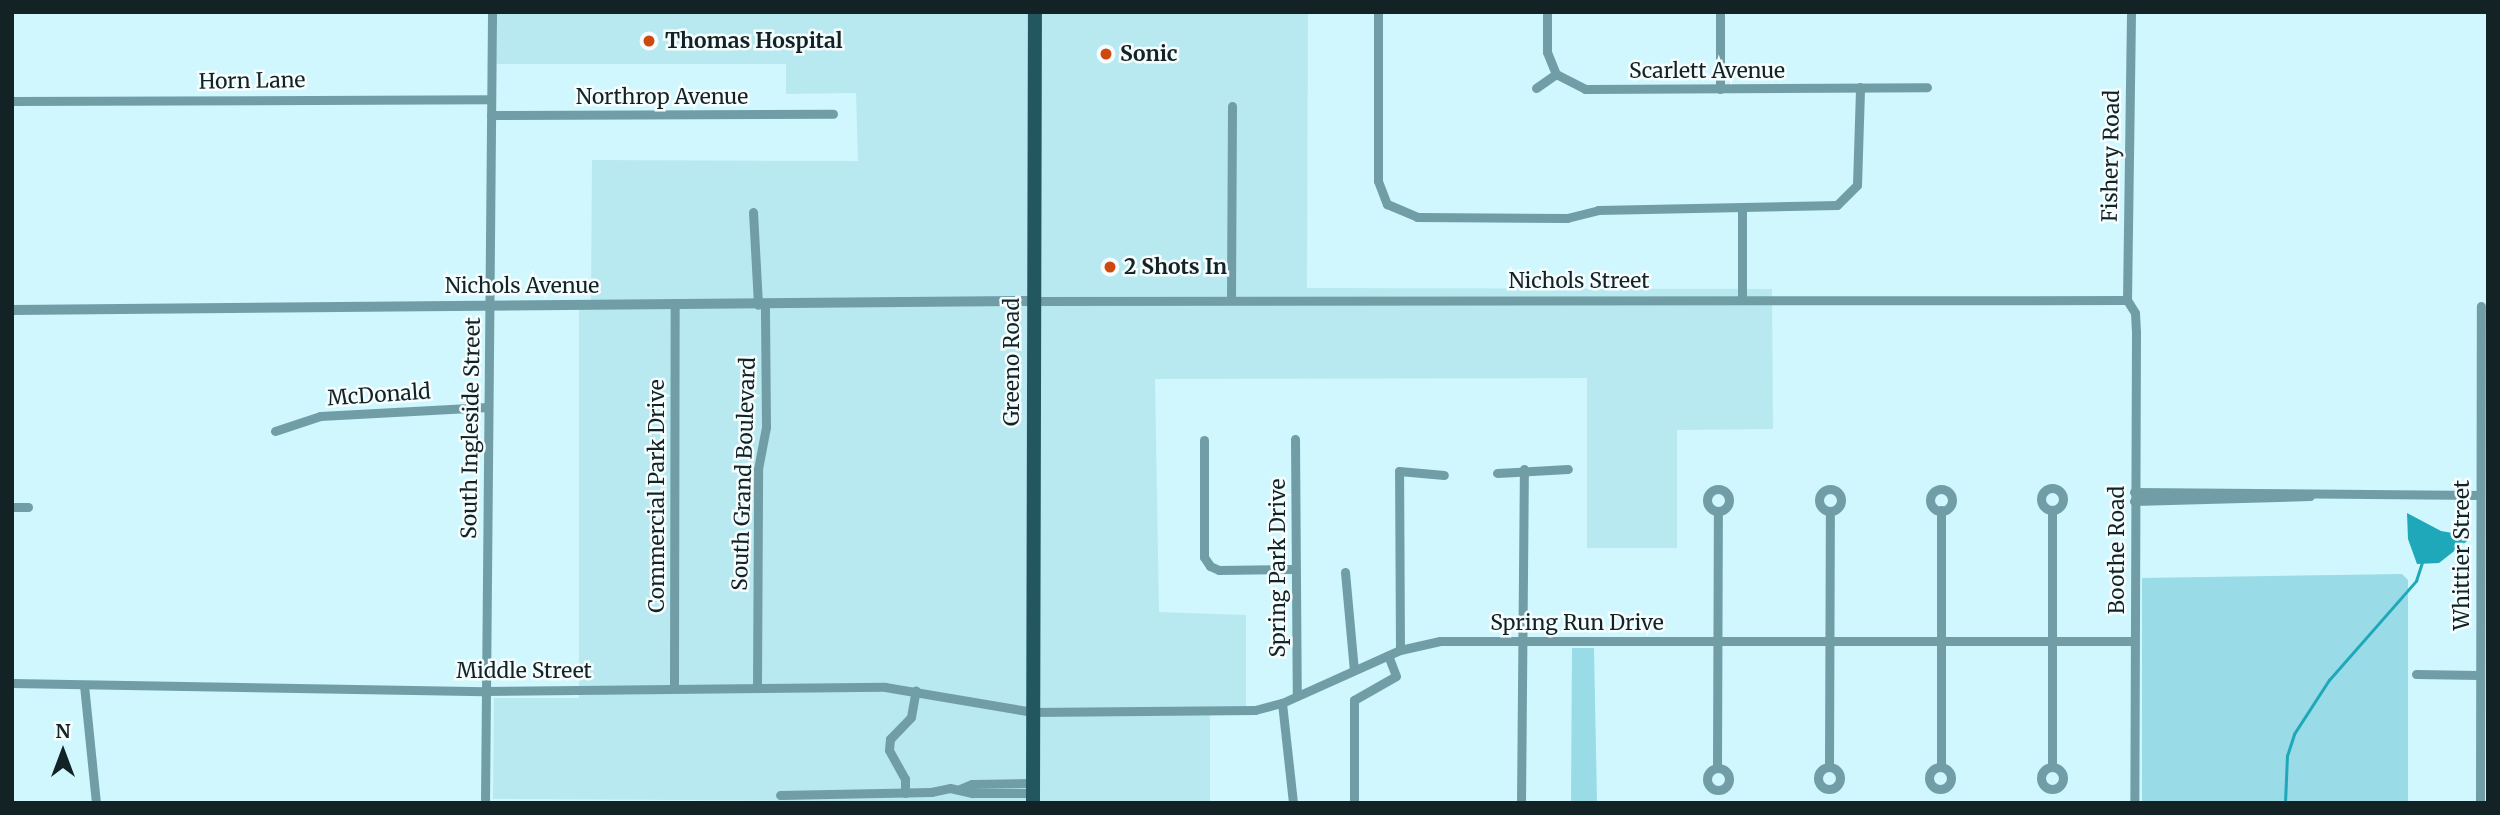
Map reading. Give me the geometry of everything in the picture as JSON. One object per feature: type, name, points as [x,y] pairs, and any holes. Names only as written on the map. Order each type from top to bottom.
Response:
[{"type":"main road","name":"Greeno Road","points":[[1033,793],[1032,301],[1035,12]]},
{"type":"street","name":"South Ingleside Street","points":[[485,803],[492,12]]},
{"type":"street","points":[[1378,12],[1378,181],[1387,204],[1417,217],[1567,218],[1598,210],[1742,210],[1837,205],[1849,197],[1859,171],[1860,87]]},
{"type":"street","points":[[1536,88],[1556,74],[1547,52],[1547,12]]},
{"type":"street","points":[[1720,12],[1720,89]]},
{"type":"street","name":"Fishery Road","points":[[2127,300],[2131,12]]},
{"type":"street","name":"Scarlett Avenue","points":[[1556,74],[1585,89],[1927,87]]},
{"type":"street","name":"Horn Lane","points":[[12,101],[491,99]]},
{"type":"street","points":[[1231,298],[1232,106]]},
{"type":"street","name":"Northrop Avenue","points":[[491,116],[833,114]]},
{"type":"street","points":[[1742,210],[1742,298]]},
{"type":"street","name":"South Grand Boulevard","points":[[753,212],[762,304],[766,427],[758,470],[757,687]]},
{"type":"street","name":"Nichols Street","points":[[1032,301],[1231,298],[2127,300]]},
{"type":"street","name":"Boothe Road","points":[[2127,300],[2135,313],[2134,803]]},
{"type":"street","name":"Nichols Avenue","points":[[12,310],[1032,301]]},
{"type":"street","name":"Commercial Park Drive","points":[[674,688],[676,305]]},
{"type":"street","name":"Whittier Street","points":[[2480,803],[2484,786],[2479,675],[2484,562],[2480,495],[2481,306]]},
{"type":"street","name":"McDonald","points":[[275,431],[320,416],[488,407]]},
{"type":"street","name":"Spring Park Drive","points":[[1295,439],[1293,569],[1297,696]]},
{"type":"street","points":[[1203,440],[1204,556],[1210,566],[1219,570],[1293,569]]},
{"type":"street","points":[[1497,473],[1568,469]]},
{"type":"street","points":[[1521,803],[1524,470]]},
{"type":"street","points":[[1399,650],[1399,471],[1444,475]]},
{"type":"street","points":[[2134,496],[2299,491],[2314,496],[2480,495]]},
{"type":"street","points":[[12,507],[28,508]]},
{"type":"street","points":[[1941,510],[1941,767]]},
{"type":"street","points":[[2052,510],[2052,767]]},
{"type":"street","points":[[1717,768],[1718,511]]},
{"type":"street","points":[[1829,767],[1830,511]]},
{"type":"street","points":[[1345,572],[1354,670]]},
{"type":"street","name":"Spring Run Drive","points":[[1033,712],[1255,710],[1282,703],[1399,650],[1440,641],[2134,641]]},
{"type":"street","points":[[1354,803],[1354,700],[1396,676],[1388,655]]},
{"type":"street","points":[[2416,674],[2479,675]]},
{"type":"street","name":"Middle Street","points":[[12,683],[485,691],[757,687],[916,690],[978,705],[1033,712]]},
{"type":"street","points":[[84,685],[96,803]]},
{"type":"street","points":[[905,793],[905,779],[888,750],[890,739],[911,717],[916,690]]},
{"type":"street","points":[[1282,703],[1293,803]]},
{"type":"street","points":[[780,795],[905,793],[960,789],[972,784],[1033,793]]},
{"type":"shaded area","points":[[497,12],[1308,12],[1307,288],[1772,289],[1773,429],[1677,430],[1677,548],[1587,548],[1587,378],[1155,379],[1159,612],[1246,615],[1246,714],[1210,715],[1210,803],[493,799],[494,698],[579,698],[579,300],[591,300],[592,160],[858,161],[856,93],[786,94],[786,64],[497,64]]},
{"type":"shaded area","points":[[2407,513],[2441,531],[2464,535],[2467,541],[2439,563],[2417,564],[2408,539]]},
{"type":"shaded area","points":[[2402,574],[2408,580],[2408,803],[2142,803],[2142,578]]},
{"type":"shaded area","points":[[1572,648],[1594,648],[1597,803],[1571,803]]},
{"type":"waterway","points":[[2285,803],[2287,756],[2294,734],[2329,680],[2416,581],[2422,563]]},
{"type":"place","name":"Thomas Hospital","points":[[649,41]]},
{"type":"place","name":"Sonic","points":[[1106,54]]},
{"type":"place","name":"2 Shots In","points":[[1110,267]]}]
